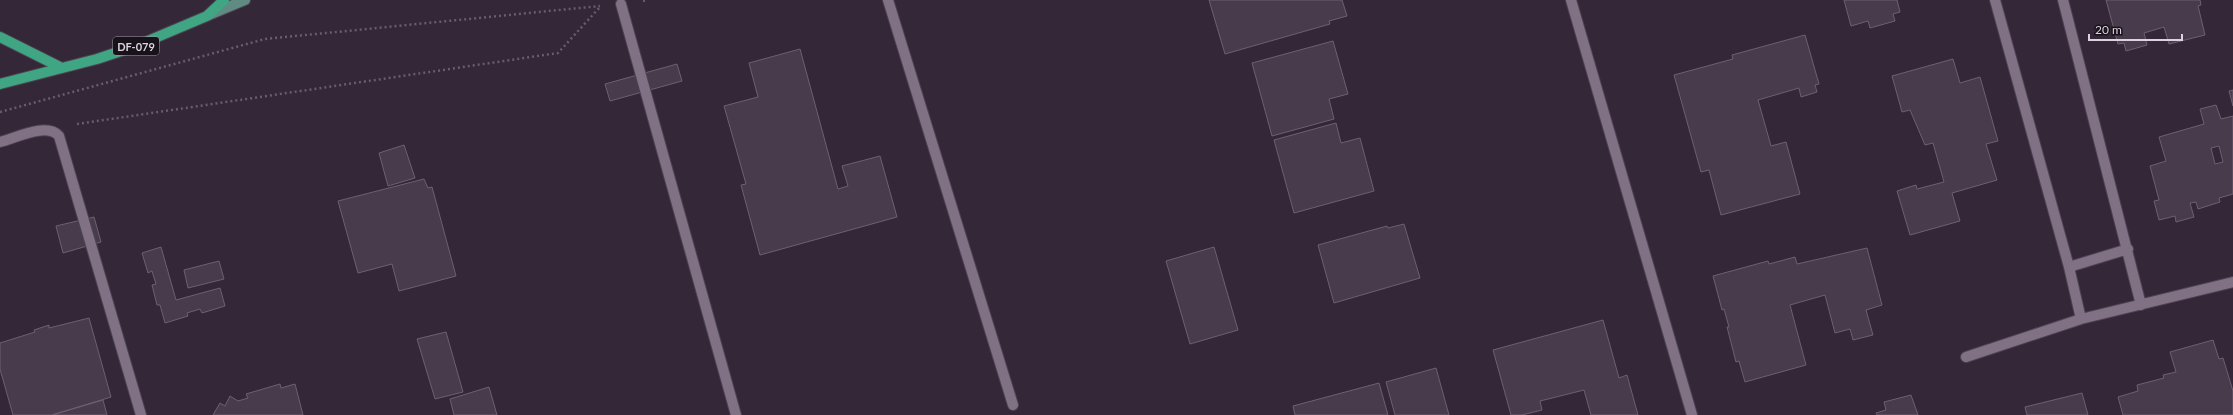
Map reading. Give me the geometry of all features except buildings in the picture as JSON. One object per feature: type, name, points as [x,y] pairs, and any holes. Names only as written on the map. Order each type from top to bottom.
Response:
[{"type":"main road","name":"DF-079","points":[[0,84],[62,68],[136,46],[207,16],[224,0]]},
{"type":"main road","points":[[207,16],[245,0]]},
{"type":"main road","points":[[0,37],[62,68]]},
{"type":"street","points":[[888,0],[1013,405]]},
{"type":"street","points":[[1571,0],[1692,415]]},
{"type":"street","points":[[1995,0],[2069,267],[2081,319]]},
{"type":"street","points":[[2063,0],[2141,305]]},
{"type":"street","points":[[620,1],[736,415]]},
{"type":"street","points":[[0,142],[46,128],[55,131],[59,136],[141,415]]},
{"type":"street","points":[[2069,267],[2128,250]]},
{"type":"street","points":[[1966,357],[2081,319],[2233,282]]},
{"type":"path","points":[[0,112],[265,39],[600,6],[620,1],[648,0]]},
{"type":"path","points":[[46,128],[558,53],[603,3]]}]
